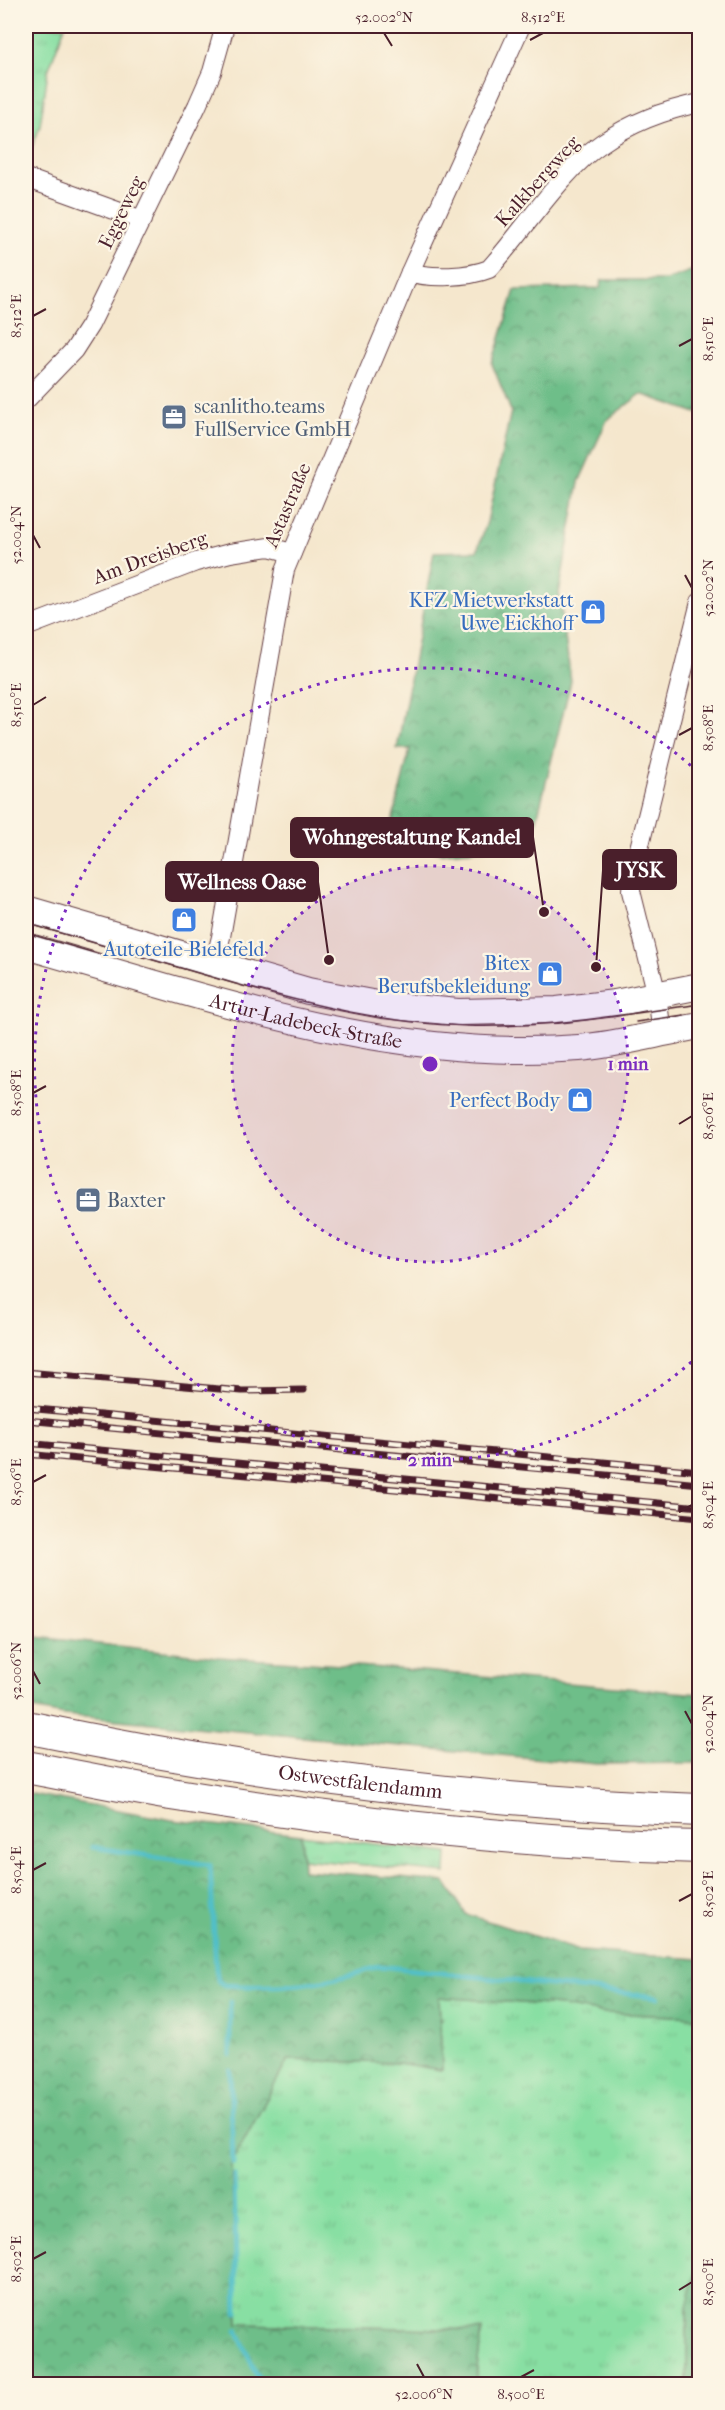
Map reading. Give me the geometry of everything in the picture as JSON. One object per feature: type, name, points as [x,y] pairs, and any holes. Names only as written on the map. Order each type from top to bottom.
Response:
[{"type":"highway","name":"Ostwestfalendamm","points":[[26,1727],[108,1744],[376,1786],[509,1798],[699,1810]]},
{"type":"highway","points":[[108,1744],[189,1746],[379,1772],[507,1785],[609,1790],[699,1790]]},
{"type":"highway","name":"Ostwestfalendamm","points":[[26,1767],[177,1795],[381,1823],[502,1836],[699,1848]]},
{"type":"street","name":"Eggeweg","points":[[26,400],[60,367],[82,340],[197,106],[212,72],[225,26]]},
{"type":"street","name":"Astastraße","points":[[214,964],[221,937],[285,570],[410,272],[521,26]]},
{"type":"street","name":"Kalkbergweg","points":[[410,272],[421,275],[476,274],[489,269],[570,172],[601,143],[642,121],[678,107],[699,103]]},
{"type":"street","points":[[26,178],[142,220]]},
{"type":"street","name":"Am Dreisberg","points":[[26,627],[196,562],[269,546],[292,553]]},
{"type":"street","points":[[663,1033],[657,995],[631,891],[632,877],[699,602]]},
{"type":"street","name":"Artur-Ladebeck-Straße","points":[[26,909],[344,999],[458,1012],[557,1010],[615,1003],[699,986]]},
{"type":"street","name":"Artur-Ladebeck-Straße","points":[[26,946],[301,1023],[392,1040],[518,1050],[610,1044],[699,1026]]},
{"type":"green space","points":[[26,26],[65,26],[48,71],[40,125],[26,163]]},
{"type":"green space","points":[[699,268],[699,414],[641,394],[607,420],[579,482],[559,593],[571,681],[533,835],[491,849],[442,853],[388,839],[410,749],[397,749],[434,552],[477,551],[487,522],[511,411],[492,364],[515,290],[600,288],[602,280],[666,280]]},
{"type":"green space","points":[[26,1636],[218,1657],[386,1668],[699,1694],[699,1763],[597,1764],[64,1715],[26,1708]]},
{"type":"green space","points":[[26,1793],[172,1820],[301,1835],[303,1870],[445,1882],[466,1914],[580,1951],[699,1959],[699,2017],[605,2013],[562,2006],[439,1997],[442,2070],[399,2063],[288,2060],[231,2164],[238,2324],[482,2330],[475,2384],[26,2384]]},
{"type":"green space","points":[[301,1835],[447,1853],[446,1873],[303,1859]]},
{"type":"green space","points":[[439,1997],[562,2006],[605,2013],[699,2017],[700,2261],[687,2307],[687,2384],[475,2384],[482,2330],[238,2324],[231,2164],[288,2060],[399,2063],[442,2070]]},
{"type":"green space","points":[[699,2261],[699,2384],[687,2384],[687,2307]]},
{"type":"waterway","points":[[92,1847],[210,1865],[216,1969],[218,1981],[224,1985],[303,1984],[342,1977],[379,1966],[658,1997]]},
{"type":"waterway","points":[[230,2002],[230,2055]]},
{"type":"waterway","points":[[230,2070],[233,2163]]},
{"type":"waterway","points":[[234,2175],[237,2313]]},
{"type":"waterway","points":[[237,2330],[261,2384]]},
{"type":"tram line","points":[[26,923],[293,999],[409,1022],[468,1026],[527,1025],[584,1020],[700,1004]]},
{"type":"tram line","points":[[26,933],[115,959]]},
{"type":"tram line","points":[[636,1022],[684,1015]]},
{"type":"railway","points":[[26,1372],[242,1391],[304,1390]]},
{"type":"railway","points":[[26,1408],[700,1471]]},
{"type":"railway","points":[[26,1420],[700,1484]]},
{"type":"railway","points":[[26,1443],[700,1507]]},
{"type":"railway","points":[[26,1454],[700,1518]]},
{"type":"place","name":"scanlitho.teams FullService GmbH","points":[[174,417]]},
{"type":"place","name":"KFZ Mietwerkstatt Uwe Eickhoff","points":[[593,612]]},
{"type":"place","name":"Wohngestaltung Kandel","points":[[544,912]]},
{"type":"place","name":"Autoteile-Bielefeld","points":[[184,920]]},
{"type":"place","name":"Wellness Oase","points":[[329,960]]},
{"type":"place","name":"JYSK","points":[[596,967]]},
{"type":"place","name":"Bitex Berufsbekleidung","points":[[550,974]]},
{"type":"place","name":"Perfect Body","points":[[580,1100]]},
{"type":"place","name":"Baxter","points":[[88,1200]]}]
